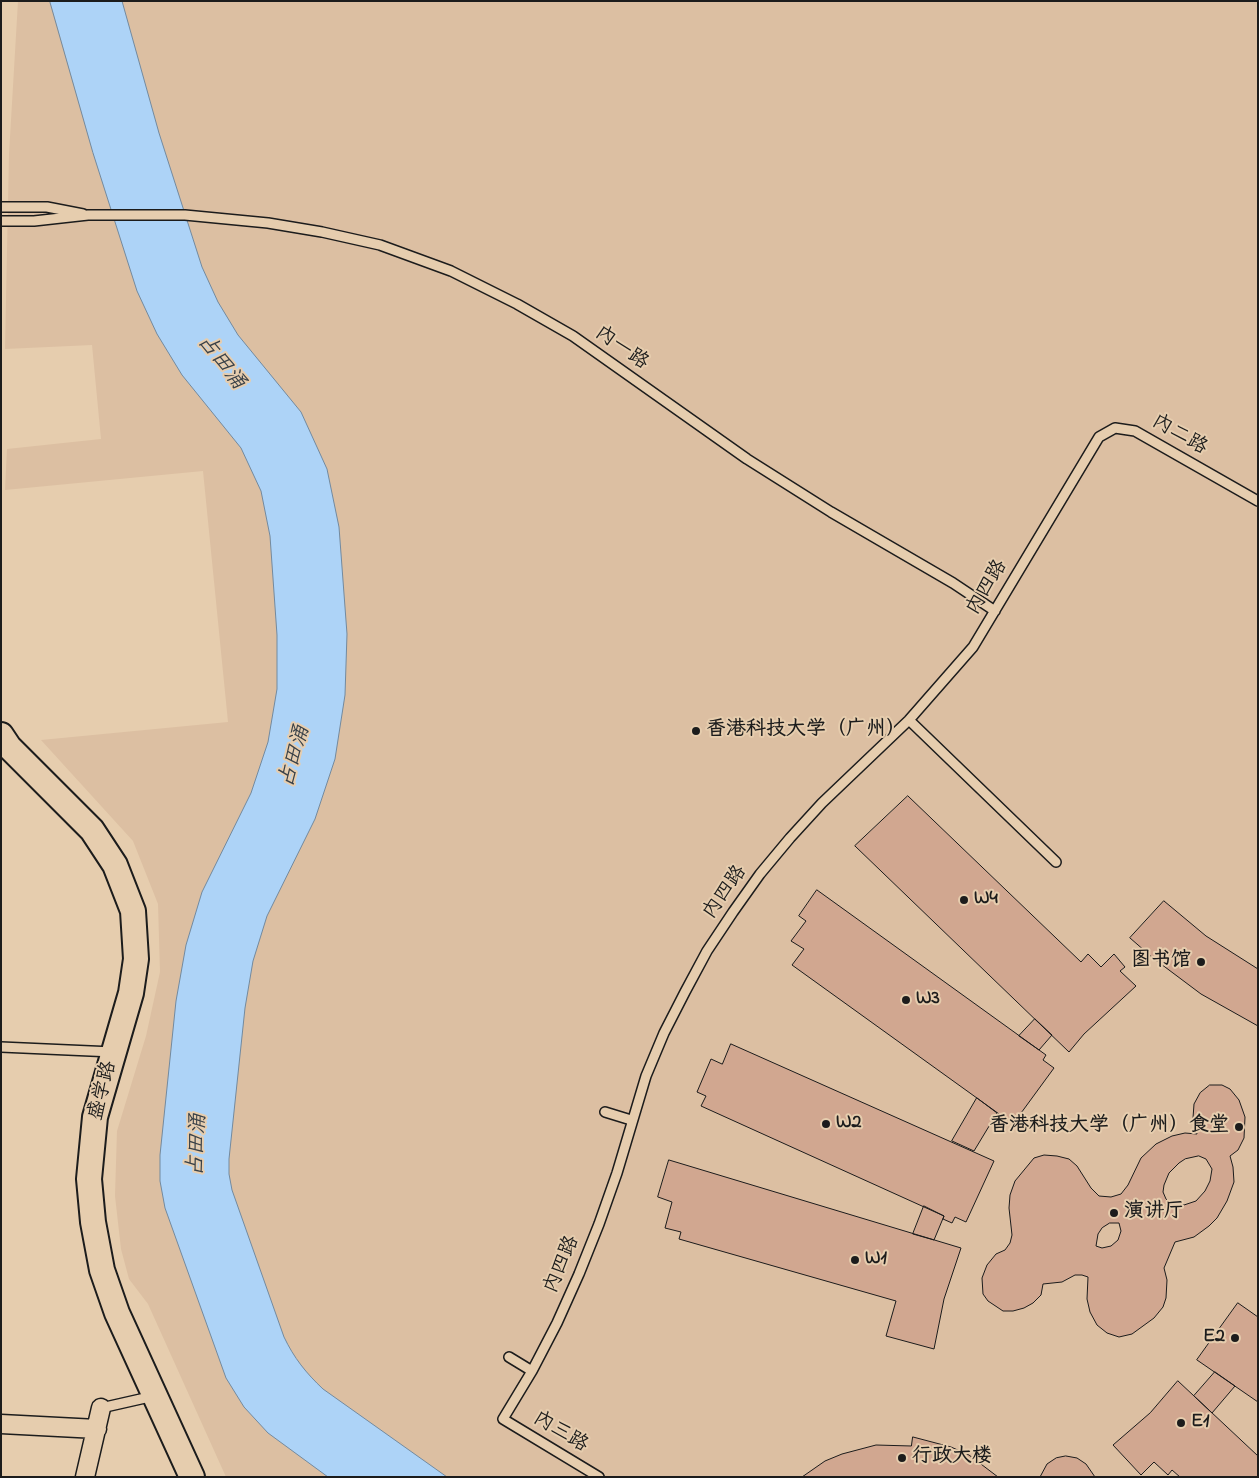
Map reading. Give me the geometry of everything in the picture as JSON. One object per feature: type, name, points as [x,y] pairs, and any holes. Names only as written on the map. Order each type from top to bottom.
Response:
[{"type":"street","name":"盛学路","points":[[1,735],[9,747],[92,830],[116,865],[133,911],[136,959],[131,993],[95,1117],[90,1179],[93,1222],[102,1270],[117,1313],[192,1477]]},
{"type":"street","points":[[85,1477],[101,1408]]},
{"type":"street","points":[[1,1424],[97,1429]]},
{"type":"lane","points":[[1,207],[47,206],[88,215]]},
{"type":"lane","points":[[1,221],[34,221],[88,215]]},
{"type":"lane","name":"内一路","points":[[88,215],[185,215],[268,223],[322,232],[380,245],[451,271],[517,304],[573,336],[747,459],[831,512],[953,583],[995,611]]},
{"type":"lane","name":"内二路","points":[[1088,456],[1099,437],[1106,432],[1114,428],[1135,431],[1258,501]]},
{"type":"lane","name":"内四路","points":[[503,1419],[532,1371],[580,1274],[611,1190],[646,1076],[664,1033],[703,959],[733,912],[766,866],[822,803],[909,720],[973,647],[1088,456]]},
{"type":"lane","points":[[909,720],[1056,862]]},
{"type":"lane","points":[[1,1047],[114,1052]]},
{"type":"lane","points":[[605,1112],[631,1120]]},
{"type":"lane","points":[[509,1357],[532,1371]]},
{"type":"lane","points":[[101,1408],[155,1396]]},
{"type":"lane","name":"内三路","points":[[503,1419],[600,1477]]},
{"type":"shaded area","name":"香港科技大学（广州）","points":[[18,1],[1258,1],[1258,1477],[226,1477],[148,1304],[129,1279],[121,1249],[115,1196],[117,1131],[146,1036],[160,972],[158,904],[133,841],[41,740],[228,722],[203,471],[5,490],[7,449],[101,439],[92,345],[5,349],[9,154]]},
{"type":"water","name":"占田涌","points":[[50,1],[122,1],[159,133],[202,267],[218,302],[238,335],[301,412],[327,469],[339,527],[347,634],[345,695],[335,759],[315,819],[267,916],[253,961],[245,1008],[229,1174],[232,1190],[284,1337],[296,1358],[323,1389],[447,1477],[328,1477],[268,1433],[244,1407],[226,1378],[165,1208],[160,1181],[160,1155],[176,1001],[186,945],[202,892],[251,793],[268,742],[277,689],[277,635],[270,536],[261,491],[241,448],[182,375],[157,334],[137,291],[93,153]]},
{"type":"building","name":"W4","points":[[908,796],[1081,962],[1088,954],[1101,967],[1114,954],[1125,967],[1120,971],[1136,986],[1084,1034],[1069,1052],[855,846]]},
{"type":"building","name":"W3","points":[[817,890],[1046,1055],[1043,1060],[1054,1068],[1013,1124],[792,965],[804,949],[791,941],[806,921],[799,916]]},
{"type":"building","name":"图书馆","points":[[1164,901],[1206,936],[1258,969],[1258,1026],[1201,994],[1130,938]]},
{"type":"building","points":[[1035,1019],[1052,1035],[1039,1050],[1019,1036]]},
{"type":"building","name":"W2","points":[[731,1044],[994,1161],[966,1222],[955,1217],[952,1223],[943,1219],[944,1216],[701,1106],[706,1096],[697,1092],[711,1059],[722,1064]]},
{"type":"building","name":"演讲厅","points":[[1210,1085],[1222,1085],[1230,1089],[1239,1100],[1245,1117],[1244,1138],[1238,1150],[1230,1156],[1234,1182],[1227,1201],[1217,1218],[1194,1237],[1175,1242],[1164,1268],[1167,1280],[1166,1298],[1163,1307],[1154,1318],[1132,1334],[1119,1337],[1107,1333],[1097,1325],[1090,1312],[1087,1299],[1088,1277],[1082,1275],[1075,1275],[1062,1282],[1043,1284],[1041,1295],[1024,1308],[1003,1311],[988,1301],[983,1294],[982,1278],[987,1265],[996,1254],[1005,1250],[1010,1243],[1012,1235],[1009,1208],[1010,1195],[1015,1181],[1034,1158],[1044,1155],[1069,1159],[1077,1166],[1091,1188],[1099,1196],[1111,1197],[1121,1194],[1128,1185],[1141,1158],[1156,1144],[1172,1136],[1185,1133],[1197,1134],[1193,1118],[1194,1104],[1200,1093]],"holes":[[[1199,1156],[1206,1159],[1212,1169],[1210,1181],[1205,1191],[1196,1201],[1184,1205],[1171,1204],[1163,1192],[1169,1173],[1185,1159]],[[1110,1223],[1119,1223],[1121,1231],[1118,1240],[1111,1246],[1102,1248],[1096,1246],[1098,1234],[1102,1228]]]},
{"type":"building","points":[[977,1098],[997,1113],[974,1151],[952,1141]]},
{"type":"building","name":"W1","points":[[669,1160],[961,1248],[944,1299],[934,1349],[886,1336],[896,1301],[679,1239],[681,1232],[665,1228],[672,1202],[658,1197]]},
{"type":"building","points":[[924,1206],[944,1216],[934,1240],[913,1234]]},
{"type":"building","name":"E2","points":[[1238,1303],[1258,1317],[1258,1402],[1197,1360]]},
{"type":"building","points":[[1215,1372],[1235,1386],[1212,1413],[1194,1396]]},
{"type":"building","name":"E1","points":[[1178,1381],[1258,1456],[1258,1477],[1180,1477],[1172,1470],[1168,1475],[1154,1462],[1141,1475],[1113,1445],[1150,1413]]},
{"type":"building","name":"行政大楼","points":[[913,1437],[951,1447],[969,1455],[998,1477],[802,1477],[825,1461],[842,1454],[876,1445],[911,1446]]},
{"type":"building","points":[[1066,1456],[1077,1458],[1086,1464],[1095,1477],[1040,1477],[1047,1464],[1056,1458]]},
{"type":"place","name":"香港科技大学（广州）","points":[[696,731]]},
{"type":"place","name":"W4","points":[[964,900]]},
{"type":"place","name":"图书馆","points":[[1201,962]]},
{"type":"place","name":"W3","points":[[906,1000]]},
{"type":"place","name":"W2","points":[[826,1124]]},
{"type":"place","name":"香港科技大学（广州）食堂","points":[[1239,1127]]},
{"type":"place","name":"演讲厅","points":[[1114,1213]]},
{"type":"place","name":"W1","points":[[855,1260]]},
{"type":"place","name":"E2","points":[[1235,1338]]},
{"type":"place","name":"E1","points":[[1181,1423]]},
{"type":"place","name":"行政大楼","points":[[902,1458]]}]
